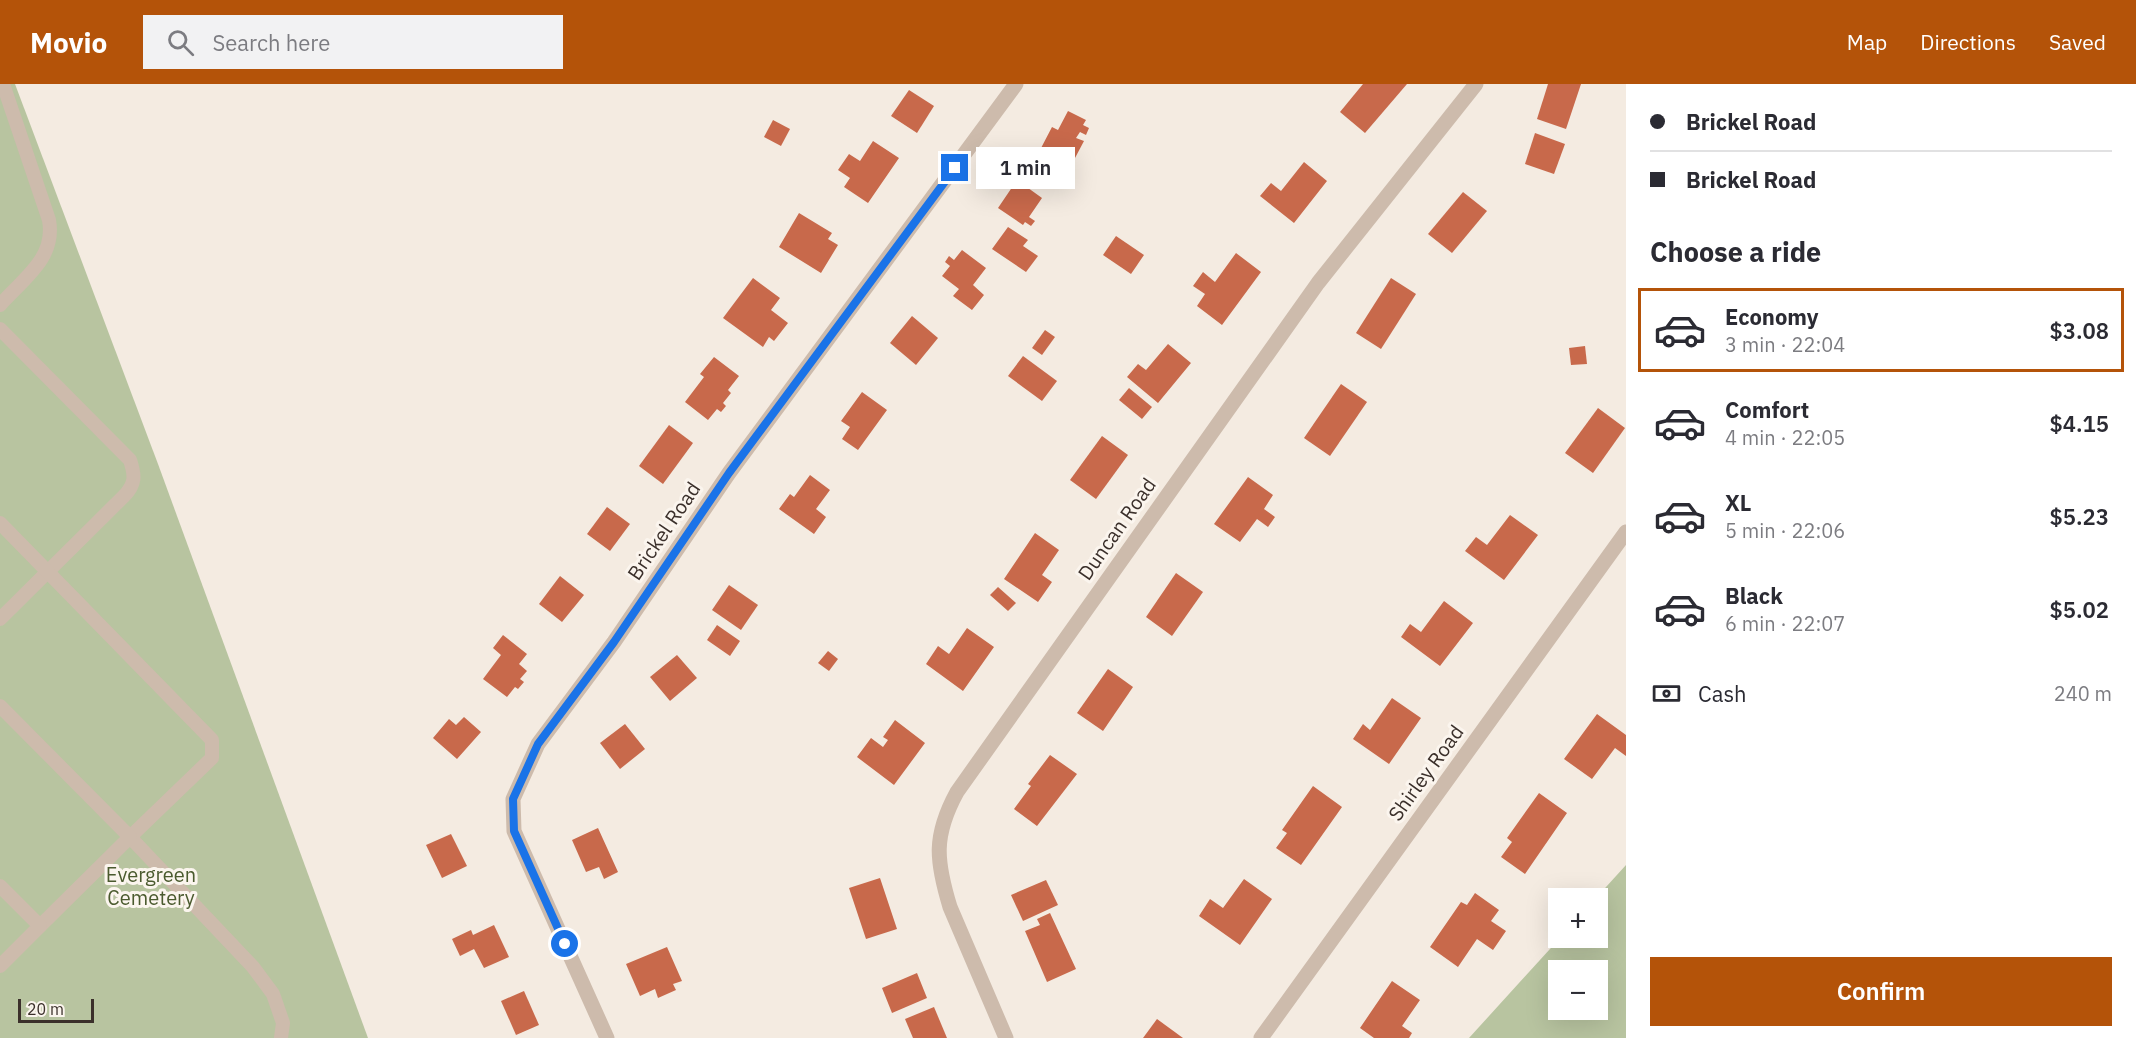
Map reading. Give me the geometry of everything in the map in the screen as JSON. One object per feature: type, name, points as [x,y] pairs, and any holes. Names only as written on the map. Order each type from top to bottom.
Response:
[{"type":"street","name":"Brickel Road","points":[[607,1038],[514,831],[513,799],[520,781],[538,744],[614,642],[729,473],[1016,84]]},
{"type":"street","name":"Duncan Road","points":[[1006,1038],[950,908],[944,886],[938,847],[947,810],[957,792],[1311,292],[1476,84]]},
{"type":"street","name":"Shirley Road","points":[[1261,1038],[1626,532]]},
{"type":"lane","points":[[0,305],[44,256],[51,240],[49,220],[3,84]]},
{"type":"lane","points":[[0,329],[130,459],[135,473],[132,488],[0,619]]},
{"type":"lane","points":[[0,523],[209,735],[214,746],[212,758],[0,966]]},
{"type":"lane","points":[[0,706],[130,837],[253,967],[273,994],[283,1023],[281,1038]]},
{"type":"lane","points":[[0,886],[40,926]]},
{"type":"green space","name":"Evergreen Cemetery","points":[[0,84],[15,84],[158,464],[368,1038],[0,1038]]},
{"type":"green space","points":[[1626,865],[1626,1038],[1469,1038],[1551,948],[1608,948],[1608,888],[1605,888]]},
{"type":"building","points":[[1363,84],[1407,84],[1365,133],[1340,112]]},
{"type":"building","points":[[1548,84],[1581,84],[1566,129],[1537,119]]},
{"type":"building","points":[[909,90],[934,106],[917,133],[891,116]]},
{"type":"building","points":[[1068,111],[1086,120],[1083,125],[1089,128],[1086,135],[1080,132],[1076,138],[1084,141],[1075,158],[1066,153],[1062,161],[1040,150],[1052,127],[1058,130]]},
{"type":"building","points":[[773,120],[790,129],[781,146],[764,137]]},
{"type":"building","points":[[1535,133],[1565,144],[1554,174],[1525,164]]},
{"type":"building","points":[[873,141],[899,158],[868,203],[844,187],[850,178],[838,170],[849,154],[860,161]]},
{"type":"building","points":[[1304,162],[1327,181],[1294,223],[1260,196],[1271,183],[1281,191]]},
{"type":"building","points":[[1017,180],[1042,198],[1029,217],[1035,221],[1031,226],[1025,222],[1023,225],[998,208]]},
{"type":"building","points":[[1463,192],[1487,211],[1452,253],[1428,234]]},
{"type":"building","points":[[799,213],[832,233],[828,239],[838,245],[821,273],[779,247]]},
{"type":"building","points":[[1008,227],[1028,240],[1023,246],[1038,256],[1026,272],[992,249]]},
{"type":"building","points":[[1116,236],[1144,255],[1131,274],[1103,255]]},
{"type":"building","points":[[962,250],[986,268],[973,285],[984,295],[972,310],[953,296],[959,289],[942,276],[950,266],[945,262],[949,256],[954,260]]},
{"type":"building","points":[[1236,253],[1261,272],[1222,325],[1197,306],[1205,294],[1193,286],[1203,272],[1215,282]]},
{"type":"building","points":[[753,278],[780,298],[771,310],[788,323],[774,341],[769,337],[763,347],[723,318]]},
{"type":"building","points":[[1391,278],[1416,294],[1381,349],[1356,333]]},
{"type":"building","points":[[912,316],[938,338],[916,365],[890,343]]},
{"type":"building","points":[[1045,330],[1055,337],[1042,355],[1032,348]]},
{"type":"building","points":[[1168,344],[1191,363],[1158,403],[1127,377],[1138,364],[1146,370]]},
{"type":"building","points":[[1585,346],[1587,364],[1571,365],[1569,348]]},
{"type":"building","points":[[1023,356],[1057,381],[1042,401],[1008,376]]},
{"type":"building","points":[[714,357],[739,376],[728,390],[731,393],[723,403],[726,406],[721,412],[717,409],[708,420],[685,402],[704,377],[700,374]]},
{"type":"building","points":[[1341,384],[1367,402],[1330,456],[1304,438]]},
{"type":"building","points":[[1129,388],[1152,407],[1142,419],[1119,400]]},
{"type":"building","points":[[862,392],[887,410],[858,450],[842,439],[850,427],[841,421]]},
{"type":"building","points":[[1598,408],[1625,428],[1593,473],[1565,453]]},
{"type":"building","points":[[669,425],[693,443],[663,484],[639,466]]},
{"type":"building","points":[[1102,436],[1128,455],[1096,499],[1070,480]]},
{"type":"building","points":[[810,475],[830,490],[816,509],[826,517],[814,534],[779,509],[790,494],[794,497]]},
{"type":"building","points":[[1248,477],[1273,495],[1264,509],[1275,517],[1268,527],[1257,519],[1240,542],[1214,524]]},
{"type":"building","points":[[607,507],[630,524],[610,551],[587,534]]},
{"type":"building","points":[[1510,515],[1538,535],[1504,580],[1465,551],[1476,537],[1487,545]]},
{"type":"building","points":[[1035,533],[1059,550],[1042,575],[1052,582],[1038,602],[1004,579]]},
{"type":"building","points":[[1176,573],[1203,592],[1172,636],[1146,617]]},
{"type":"building","points":[[560,576],[584,595],[562,622],[539,604]]},
{"type":"building","points":[[729,585],[758,605],[741,630],[712,610]]},
{"type":"building","points":[[998,587],[1016,603],[1008,611],[990,595]]},
{"type":"building","points":[[1444,601],[1473,623],[1440,666],[1401,637],[1410,624],[1421,632]]},
{"type":"building","points":[[717,625],[740,641],[730,656],[707,640]]},
{"type":"building","points":[[967,628],[994,647],[963,691],[926,664],[938,646],[949,654]]},
{"type":"building","points":[[503,635],[527,654],[519,664],[527,671],[520,679],[524,682],[518,689],[515,687],[507,697],[483,679],[501,655],[493,648]]},
{"type":"building","points":[[828,651],[838,659],[829,671],[818,663]]},
{"type":"building","points":[[677,655],[697,678],[670,701],[650,677]]},
{"type":"building","points":[[1108,669],[1133,687],[1103,731],[1077,713]]},
{"type":"building","points":[[1392,698],[1421,718],[1389,764],[1353,739],[1363,724],[1370,730]]},
{"type":"building","points":[[1597,714],[1626,735],[1626,756],[1615,748],[1592,779],[1564,759]]},
{"type":"building","points":[[464,717],[481,732],[457,759],[433,738],[449,719],[456,725]]},
{"type":"building","points":[[895,720],[925,743],[894,785],[857,757],[871,738],[883,747],[888,740],[883,737]]},
{"type":"building","points":[[625,724],[645,749],[620,769],[600,743]]},
{"type":"building","points":[[1050,755],[1077,774],[1037,826],[1014,809],[1031,786],[1028,784]]},
{"type":"building","points":[[1313,786],[1342,807],[1301,865],[1276,848],[1287,833],[1282,830]]},
{"type":"building","points":[[1539,793],[1567,813],[1525,874],[1501,857],[1512,842],[1507,838]]},
{"type":"building","points":[[598,828],[618,872],[604,879],[599,867],[586,872],[572,840]]},
{"type":"building","points":[[451,834],[467,866],[442,878],[426,845]]},
{"type":"building","points":[[880,878],[897,929],[866,939],[849,888]]},
{"type":"building","points":[[1244,879],[1272,899],[1240,945],[1199,916],[1210,899],[1223,908]]},
{"type":"building","points":[[1046,880],[1058,905],[1023,921],[1011,895]]},
{"type":"building","points":[[1475,893],[1499,910],[1491,921],[1506,931],[1493,950],[1477,939],[1458,967],[1430,947],[1461,902],[1467,905]]},
{"type":"building","points":[[1050,913],[1076,969],[1047,982],[1025,931],[1040,925],[1037,919]]},
{"type":"building","points":[[494,925],[509,957],[484,968],[474,949],[460,956],[452,939],[471,930],[473,935]]},
{"type":"building","points":[[667,947],[682,981],[673,984],[676,990],[658,998],[655,989],[640,996],[626,964]]},
{"type":"building","points":[[917,973],[927,998],[892,1013],[882,988]]},
{"type":"building","points":[[1392,981],[1420,1000],[1402,1026],[1412,1033],[1409,1038],[1374,1038],[1360,1028]]},
{"type":"building","points":[[524,991],[539,1025],[516,1035],[501,1001]]},
{"type":"building","points":[[934,1007],[947,1038],[913,1038],[905,1019]]},
{"type":"building","points":[[1157,1019],[1183,1038],[1143,1038]]},
{"type":"route","points":[[565,944],[514,831],[513,799],[538,744],[614,642],[729,473],[955,168]]}]
